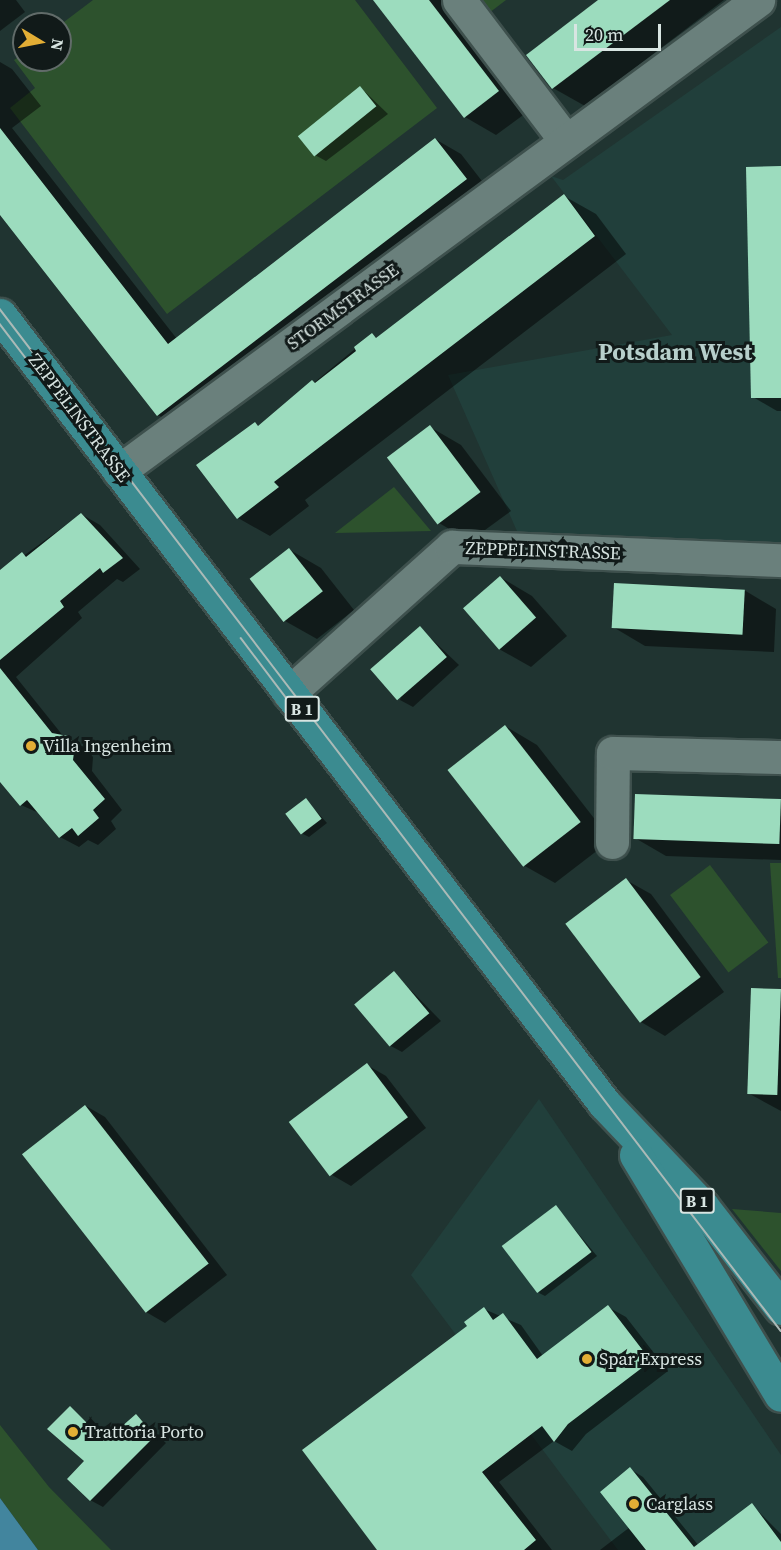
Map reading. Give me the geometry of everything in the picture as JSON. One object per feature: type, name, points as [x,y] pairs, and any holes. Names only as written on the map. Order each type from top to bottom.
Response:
[{"type":"main road","name":"ZEPPELINSTRASSE","points":[[0,315],[604,1102],[702,1206],[781,1308]]},
{"type":"main road","name":"ZEPPELINSTRASSE","points":[[604,1102],[781,1395]]},
{"type":"street","points":[[459,0],[566,141]]},
{"type":"street","name":"STORMSTRASSE","points":[[119,471],[758,0]]},
{"type":"street","name":"ZEPPELINSTRASSE","points":[[289,693],[452,547],[781,560]]},
{"type":"street","points":[[612,842],[614,753],[781,757]]},
{"type":"shaded area","points":[[781,27],[781,548],[520,538],[448,375],[672,335],[551,176],[563,180]]},
{"type":"shaded area","points":[[539,1099],[781,1455],[781,1550],[618,1550],[411,1275]]},
{"type":"green space","points":[[93,0],[355,0],[437,108],[167,314],[10,108],[35,88],[23,72],[72,72],[72,16]]},
{"type":"green space","points":[[467,0],[506,0],[481,19]]},
{"type":"green space","points":[[394,487],[431,531],[335,533]]},
{"type":"green space","points":[[770,863],[781,863],[781,978],[778,978]]},
{"type":"green space","points":[[710,865],[768,942],[728,973],[670,895]]},
{"type":"green space","points":[[732,1209],[781,1213],[781,1271]]},
{"type":"green space","points":[[0,1425],[49,1487],[111,1550],[38,1550],[0,1498]]},
{"type":"water","points":[[0,1498],[38,1550],[0,1550]]},
{"type":"building","points":[[373,0],[429,0],[499,91],[464,118]]},
{"type":"building","points":[[598,0],[670,0],[552,89],[526,55]]},
{"type":"building","points":[[360,86],[376,106],[314,157],[298,136]]},
{"type":"building","points":[[0,128],[168,344],[435,138],[467,179],[157,416],[0,215]]},
{"type":"building","points":[[781,166],[781,398],[751,398],[746,167]]},
{"type":"building","points":[[564,194],[595,236],[274,482],[279,487],[237,519],[196,465],[255,422],[258,426],[312,380],[315,383],[356,351],[354,347],[372,333],[376,338]]},
{"type":"building","points":[[430,425],[481,492],[437,525],[387,457]]},
{"type":"building","points":[[81,513],[123,558],[103,573],[100,568],[60,601],[64,607],[0,660],[0,570],[22,552],[26,557]]},
{"type":"building","points":[[289,548],[323,591],[283,622],[250,579]]},
{"type":"building","points":[[500,576],[536,618],[499,650],[463,608]]},
{"type":"building","points":[[614,583],[745,590],[742,635],[612,628]]},
{"type":"building","points":[[420,626],[447,657],[397,700],[370,669]]},
{"type":"building","name":"Villa Ingenheim","points":[[0,668],[52,733],[68,736],[75,745],[73,760],[105,799],[93,810],[99,818],[78,836],[72,828],[59,838],[27,800],[20,806],[0,782]]},
{"type":"building","points":[[505,725],[581,822],[523,867],[447,770]]},
{"type":"building","points":[[635,794],[781,799],[779,844],[633,839]]},
{"type":"building","points":[[306,798],[322,819],[301,834],[285,814]]},
{"type":"building","points":[[626,878],[701,977],[640,1023],[565,924]]},
{"type":"building","points":[[394,971],[429,1013],[390,1047],[354,1004]]},
{"type":"building","points":[[751,988],[781,989],[777,1095],[747,1094]]},
{"type":"building","points":[[367,1063],[408,1117],[330,1176],[289,1122]]},
{"type":"building","points":[[85,1105],[209,1263],[146,1313],[22,1154]]},
{"type":"building","points":[[556,1205],[592,1252],[537,1293],[502,1246]]},
{"type":"building","points":[[608,1305],[651,1361],[568,1424],[554,1442],[542,1426],[482,1472],[536,1540],[524,1550],[377,1550],[302,1450],[467,1326],[464,1322],[484,1307],[493,1320],[503,1313],[537,1359]]},
{"type":"building","points":[[70,1406],[105,1441],[136,1414],[155,1436],[90,1501],[67,1479],[84,1461],[47,1429]]},
{"type":"building","points":[[630,1467],[694,1547],[752,1503],[781,1542],[781,1550],[646,1550],[600,1492]]},
{"type":"tram line","points":[[0,309],[781,1331]]},
{"type":"tram line","points":[[0,324],[29,362]]},
{"type":"tram line","points":[[241,638],[297,712]]},
{"type":"place","name":"Villa Ingenheim","points":[[31,746]]},
{"type":"place","name":"Spar Express","points":[[587,1359]]},
{"type":"place","name":"Trattoria Porto","points":[[73,1432]]},
{"type":"place","name":"Carglass","points":[[634,1504]]},
{"type":"district","name":"Potsdam West","points":[[675,352]]}]
